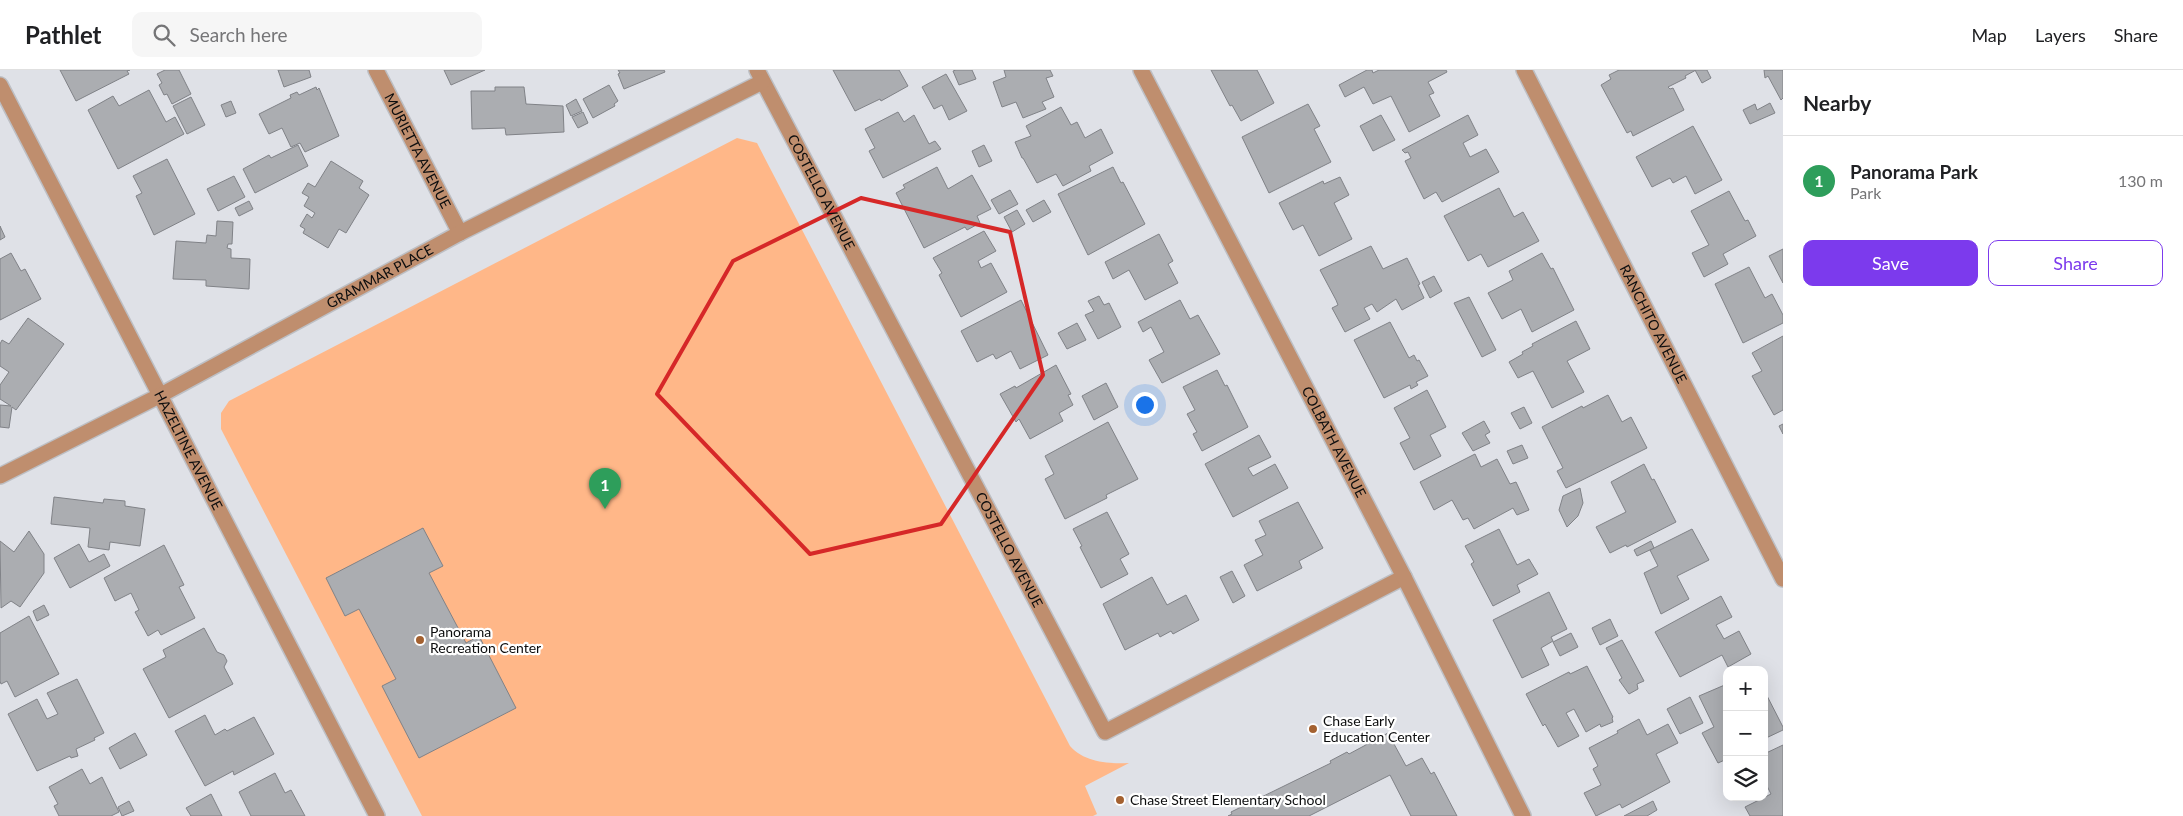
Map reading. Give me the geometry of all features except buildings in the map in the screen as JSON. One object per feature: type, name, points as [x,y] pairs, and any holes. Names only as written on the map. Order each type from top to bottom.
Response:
[{"type":"street","name":"MURIETTA AVENUE","points":[[376,70],[460,233]]},
{"type":"street","name":"COLBATH AVENUE","points":[[1141,70],[1404,577],[1523,816]]},
{"type":"street","name":"RANCHITO AVENUE","points":[[1524,70],[1783,579]]},
{"type":"street","name":"GRAMMAR PLACE","points":[[0,476],[159,396],[460,233],[759,76]]},
{"type":"street","name":"COSTELLO AVENUE","points":[[759,76],[1104,732],[1404,577]]},
{"type":"street","name":"HAZELTINE AVENUE","points":[[0,85],[377,816]]},
{"type":"highlighted area","points":[[861,198],[1010,232],[1043,375],[941,524],[810,554],[657,394],[733,261]]},
{"type":"shaded area","points":[[737,138],[757,143],[1070,746],[1089,759],[1113,763],[1129,763],[1085,786],[1097,814],[1093,816],[422,816],[221,429],[221,413],[229,401]]},
{"type":"place","name":"Panorama Park","points":[[605,509]]},
{"type":"place","name":"Panorama Recreation Center","points":[[420,640]]},
{"type":"place","name":"Chase Early Education Center","points":[[1313,729]]},
{"type":"place","name":"Chase Street Elementary School","points":[[1120,800]]}]
